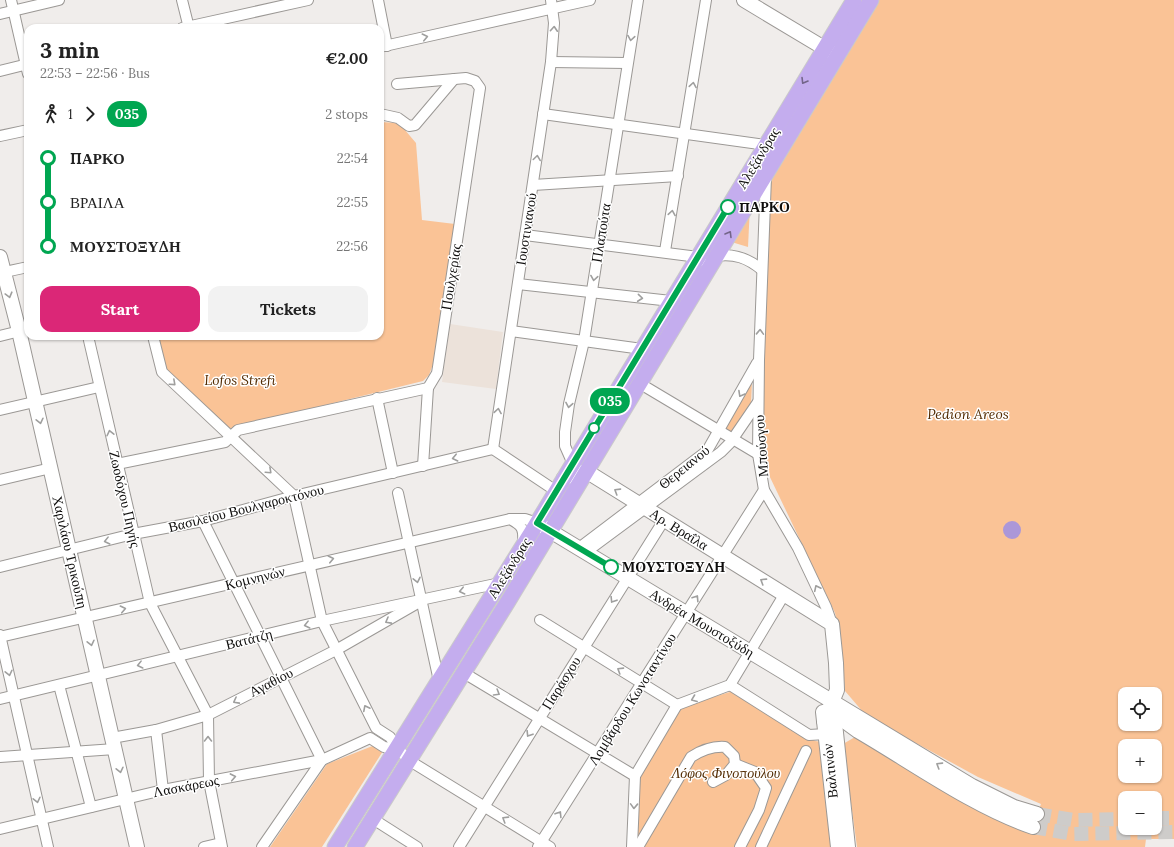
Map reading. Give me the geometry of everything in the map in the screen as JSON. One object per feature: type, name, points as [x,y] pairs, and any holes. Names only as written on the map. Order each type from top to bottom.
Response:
[{"type":"main road","name":"Αλεξάνδρας","points":[[335,847],[398,749],[537,523],[766,145],[831,52],[871,0]]},
{"type":"main road","name":"Αλεξάνδρας","points":[[355,847],[464,673],[766,173],[831,52],[850,1]]},
{"type":"street","points":[[11,0],[24,54]]},
{"type":"street","points":[[0,14],[60,0]]},
{"type":"street","points":[[182,0],[186,24]]},
{"type":"street","points":[[200,24],[308,0]]},
{"type":"street","points":[[378,0],[381,24]]},
{"type":"street","points":[[384,46],[552,4],[590,0]]},
{"type":"street","name":"Πλαπούτα","points":[[573,464],[565,446],[565,432],[569,404],[584,341],[638,0]]},
{"type":"street","points":[[665,251],[706,0]]},
{"type":"street","points":[[744,0],[831,52]]},
{"type":"street","name":"Ιουστινιανού","points":[[493,449],[551,62],[554,23],[552,4]]},
{"type":"street","points":[[551,62],[627,63]]},
{"type":"street","points":[[0,71],[24,67]]},
{"type":"street","points":[[397,84],[454,79]]},
{"type":"street","points":[[384,115],[398,118],[410,126],[415,124],[454,79]]},
{"type":"street","name":"Πουλχερίας","points":[[423,466],[428,388],[437,373],[480,88],[475,80],[454,79]]},
{"type":"street","points":[[543,114],[766,145]]},
{"type":"street","points":[[0,136],[24,131]]},
{"type":"street","name":"Μπούσγου","points":[[766,173],[759,360],[758,454],[764,490],[798,548],[826,607],[832,624],[837,685],[833,702]]},
{"type":"street","points":[[533,185],[678,176]]},
{"type":"street","points":[[525,234],[665,251],[698,257],[703,267],[694,292]]},
{"type":"street","points":[[716,256],[731,255],[741,257],[762,270]]},
{"type":"street","name":"Χαριλάου Τρικούπη","points":[[0,257],[2,273],[24,330]]},
{"type":"street","points":[[2,273],[24,268]]},
{"type":"street","points":[[518,284],[671,301]]},
{"type":"street","points":[[0,336],[24,330]]},
{"type":"street","points":[[510,331],[642,349]]},
{"type":"street","name":"Χαριλάου Τρικούπη","points":[[26,340],[36,402],[137,847]]},
{"type":"street","name":"Ζωοδόχου Πηγής","points":[[89,340],[150,603],[208,716]]},
{"type":"street","points":[[154,340],[162,372],[232,436],[294,496],[322,621],[376,728],[390,737],[398,749],[410,761],[484,806],[539,844],[550,847]]},
{"type":"street","name":"Θερειανού","points":[[582,550],[641,506],[703,455],[720,432],[759,360]]},
{"type":"street","points":[[639,383],[758,454]]},
{"type":"street","points":[[0,410],[99,387]]},
{"type":"street","points":[[117,464],[225,442],[238,430],[377,398],[428,388]]},
{"type":"street","points":[[377,398],[393,473]]},
{"type":"street","name":"Θερειανού","points":[[641,506],[714,458],[732,439],[758,402]]},
{"type":"street","points":[[493,449],[556,492]]},
{"type":"street","name":"Βασιλείου Βουλγαροκτόνου","points":[[0,567],[133,534],[203,521],[294,496],[493,449]]},
{"type":"street","points":[[0,480],[51,468]]},
{"type":"street","points":[[564,478],[586,471]]},
{"type":"street","name":"Αρ. Βραΐλα","points":[[586,471],[832,624]]},
{"type":"street","name":"Λομβάρδου Κωνσταντίνου","points":[[539,844],[764,490]]},
{"type":"street","points":[[398,493],[439,681]]},
{"type":"street","points":[[510,519],[521,525],[524,529],[523,545]]},
{"type":"street","name":"Κομνηνών","points":[[0,636],[234,584],[310,564],[510,519],[525,519],[550,530]]},
{"type":"street","name":"Παράσχου","points":[[459,847],[664,520]]},
{"type":"street","points":[[203,521],[322,760],[262,847]]},
{"type":"street","name":"Ανδρέα Μουστοξύδη","points":[[550,530],[972,786],[1014,807],[1035,821],[1011,820],[966,795],[858,731],[847,723],[833,702]]},
{"type":"street","name":"Βατάτζη","points":[[0,699],[322,621],[500,583]]},
{"type":"street","points":[[632,847],[635,776],[677,705],[730,685],[784,595]]},
{"type":"street","name":"Αγαθίου","points":[[0,757],[77,752],[113,744],[156,730],[208,716],[281,677],[336,650],[421,601]]},
{"type":"street","points":[[540,620],[677,705]]},
{"type":"street","points":[[0,636],[48,847]]},
{"type":"street","points":[[464,673],[598,752],[635,776]]},
{"type":"street","points":[[59,685],[91,807]]},
{"type":"street","points":[[730,685],[809,735],[825,727],[833,702]]},
{"type":"street","name":"Βαλτινών","points":[[821,694],[838,847]]},
{"type":"street","name":"Βαλτινών","points":[[833,702],[848,847]]},
{"type":"street","points":[[204,847],[221,845],[209,782],[208,716]]},
{"type":"street","points":[[376,728],[370,738],[384,747],[398,749]]},
{"type":"street","points":[[156,730],[163,790]]},
{"type":"street","points":[[837,744],[846,733],[858,731]]},
{"type":"street","name":"Λασκάρεως","points":[[0,829],[163,790],[322,760],[370,738]]},
{"type":"street","points":[[638,847],[691,757],[702,750],[715,747],[725,747],[734,756],[735,764],[726,775],[713,782]]},
{"type":"street","points":[[761,847],[806,751]]},
{"type":"street","points":[[735,764],[755,772],[766,788],[759,810],[740,847]]},
{"type":"street","points":[[373,819],[417,847]]},
{"type":"shaded area","points":[[450,324],[503,332],[496,389],[442,382]]},
{"type":"shaded area","points":[[1012,521],[1018,524],[1021,530],[1018,536],[1012,539],[1006,536],[1003,530],[1006,524]]},
{"type":"green space","name":"Pedion Areos","points":[[874,0],[1174,0],[1174,839],[1146,839],[1145,847],[857,847],[843,744],[855,737],[1037,814],[1041,804],[978,777],[892,730],[863,712],[845,691],[841,642],[835,613],[768,473],[761,449],[769,173]]},
{"type":"green space","name":"Lofos Strefi","points":[[384,122],[399,123],[416,143],[422,220],[455,224],[435,359],[429,375],[423,381],[227,429],[165,371],[159,340],[384,340]]},
{"type":"green space","points":[[750,206],[748,247],[728,241]]},
{"type":"green space","points":[[752,380],[751,406],[732,435],[723,430]]},
{"type":"green space","name":"Λόφος Φινοπούλου","points":[[733,691],[815,741],[823,742],[835,847],[635,847],[637,777],[678,708]]},
{"type":"green space","points":[[375,745],[383,751],[322,847],[270,847],[327,764]]},
{"type":"tunnel","points":[[1037,814],[1073,820],[1118,819]]},
{"type":"tunnel","points":[[1162,818],[1174,818]]},
{"type":"tunnel","points":[[1033,827],[1072,834],[1174,832]]},
{"type":"bus line","name":"035","points":[[611,567],[537,523],[728,207]]},
{"type":"place","name":"ΠΑΡΚΟ","points":[[728,207]]},
{"type":"place","name":"ΜΟΥΣΤΟΞΥΔΗ","points":[[611,567]]}]
